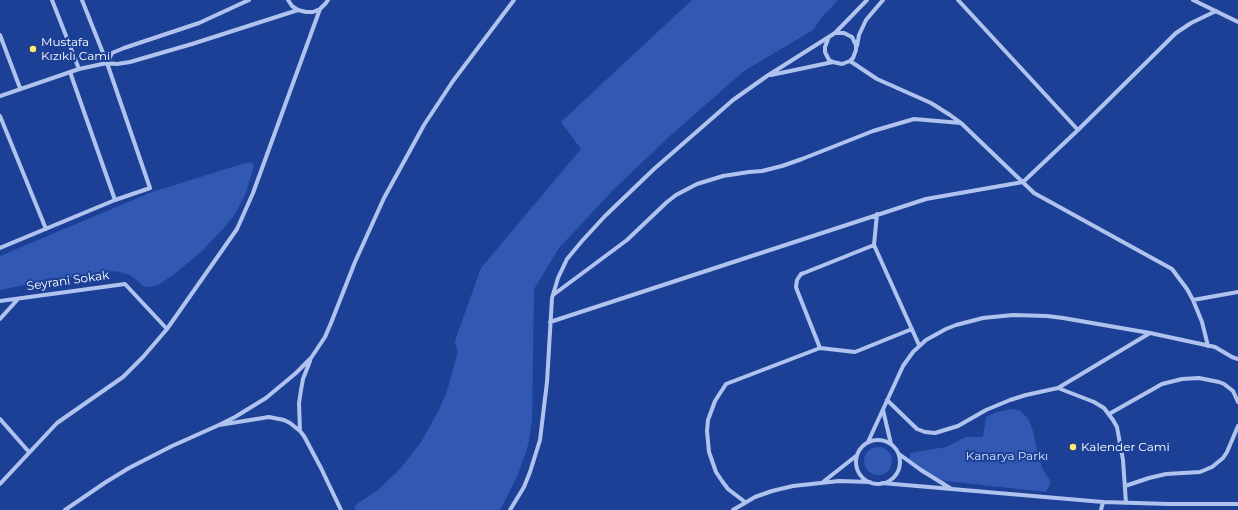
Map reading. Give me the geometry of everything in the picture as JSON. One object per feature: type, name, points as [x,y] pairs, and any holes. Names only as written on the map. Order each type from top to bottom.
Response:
[{"type":"street","points":[[52,0],[79,69]]},
{"type":"street","points":[[0,248],[114,200],[150,188],[107,63],[82,0]]},
{"type":"street","points":[[107,63],[112,53],[199,23],[249,0]]},
{"type":"street","points":[[288,0],[292,6],[298,10],[313,12],[320,9]]},
{"type":"street","points":[[0,484],[56,423],[123,377],[143,357],[167,329],[237,229],[253,193],[320,9],[328,0]]},
{"type":"street","points":[[65,510],[129,468],[172,446],[219,425],[266,398],[296,373],[311,358],[325,337],[355,262],[384,198],[424,125],[453,81],[514,0]]},
{"type":"street","points":[[510,510],[524,487],[540,440],[547,382],[553,295],[558,278],[567,258],[628,193],[733,100],[767,76],[828,39],[867,0]]},
{"type":"street","points":[[828,39],[825,52],[829,60],[842,64],[850,61],[856,50],[862,28],[871,13],[883,0]]},
{"type":"street","points":[[958,0],[1078,130]]},
{"type":"street","points":[[1192,0],[1238,22]]},
{"type":"street","points":[[0,96],[79,69],[107,63],[117,64],[130,62],[298,10]]},
{"type":"street","points":[[550,322],[926,198],[1023,182],[1176,33],[1191,23],[1216,11]]},
{"type":"street","points":[[835,33],[844,33],[852,37],[856,45],[856,50]]},
{"type":"street","points":[[0,35],[20,88]]},
{"type":"street","points":[[850,61],[877,79],[939,107],[961,123],[1034,193],[1172,269],[1193,300],[1202,322],[1208,346]]},
{"type":"street","points":[[767,76],[833,62]]},
{"type":"street","points":[[70,72],[114,200]]},
{"type":"street","points":[[0,116],[46,229]]},
{"type":"street","points":[[553,295],[628,240],[676,195],[697,184],[723,176],[749,172],[762,172],[802,159],[867,133],[914,119],[961,123]]},
{"type":"street","points":[[877,214],[874,245],[919,345]]},
{"type":"street","points":[[820,348],[797,290],[797,280],[801,274],[874,245]]},
{"type":"street","name":"Seyrani Sokak","points":[[0,301],[125,284],[167,329]]},
{"type":"street","points":[[1193,300],[1238,292]]},
{"type":"street","points":[[0,319],[18,299]]},
{"type":"street","points":[[868,442],[905,362],[919,345],[935,334],[956,325],[982,318],[1013,315],[1063,318],[1150,333],[1215,347],[1238,359]]},
{"type":"street","points":[[745,502],[736,496],[722,481],[712,462],[709,452],[707,431],[708,420],[715,401],[726,384],[820,348],[855,352],[912,329]]},
{"type":"street","points":[[887,400],[917,429],[930,433],[942,431],[958,426],[986,410],[1010,400],[1058,388],[1150,333]]},
{"type":"street","points":[[300,431],[299,403],[303,379],[311,358]]},
{"type":"street","points":[[1109,414],[1162,384],[1182,379],[1199,378],[1224,384],[1232,391],[1238,402]]},
{"type":"street","points":[[1058,388],[1094,402],[1104,408],[1117,427],[1123,460],[1126,503]]},
{"type":"street","points":[[883,410],[891,444]]},
{"type":"street","points":[[219,425],[269,417],[284,420],[290,423],[304,436],[341,510]]},
{"type":"street","points":[[0,419],[29,452]]},
{"type":"street","points":[[1125,486],[1166,474],[1200,472],[1212,467],[1223,458],[1227,452],[1238,426]]},
{"type":"street","points":[[823,482],[856,456],[862,446],[873,440],[880,439],[891,444],[896,448],[899,454],[899,467],[897,472],[888,481],[882,483]]},
{"type":"street","points":[[899,454],[921,470],[953,489]]},
{"type":"street","points":[[856,456],[857,469],[864,479],[870,482]]},
{"type":"street","points":[[733,510],[745,502],[772,491],[793,486],[839,481],[870,482],[1103,502],[1238,504]]},
{"type":"street","points":[[1101,510],[1103,502]]},
{"type":"green space","points":[[692,0],[838,0],[821,18],[813,30],[744,71],[671,135],[614,189],[559,248],[534,289],[532,420],[530,435],[527,449],[517,477],[500,510],[356,510],[354,506],[378,490],[401,468],[421,442],[439,410],[447,391],[458,352],[455,343],[456,338],[481,268],[581,149],[561,122]]},
{"type":"green space","points":[[249,162],[254,166],[245,195],[233,217],[201,252],[158,285],[146,287],[130,275],[114,271],[103,274],[53,279],[0,290],[0,256],[152,192]]},
{"type":"green space","name":"Kanarya Parkı","points":[[1011,409],[1020,411],[1028,418],[1033,431],[1037,452],[1043,470],[1051,482],[1046,492],[937,480],[924,475],[908,463],[911,453],[946,447],[966,437],[983,437],[986,417],[997,412]]},
{"type":"green space","points":[[878,447],[884,448],[888,451],[891,455],[891,467],[888,471],[884,474],[878,475],[872,474],[868,471],[865,467],[864,461],[865,455],[868,451],[872,448]]},
{"type":"place","name":"Mustafa Kızıklı Cami","points":[[33,49]]},
{"type":"place","name":"Kalender Cami","points":[[1073,447]]}]
